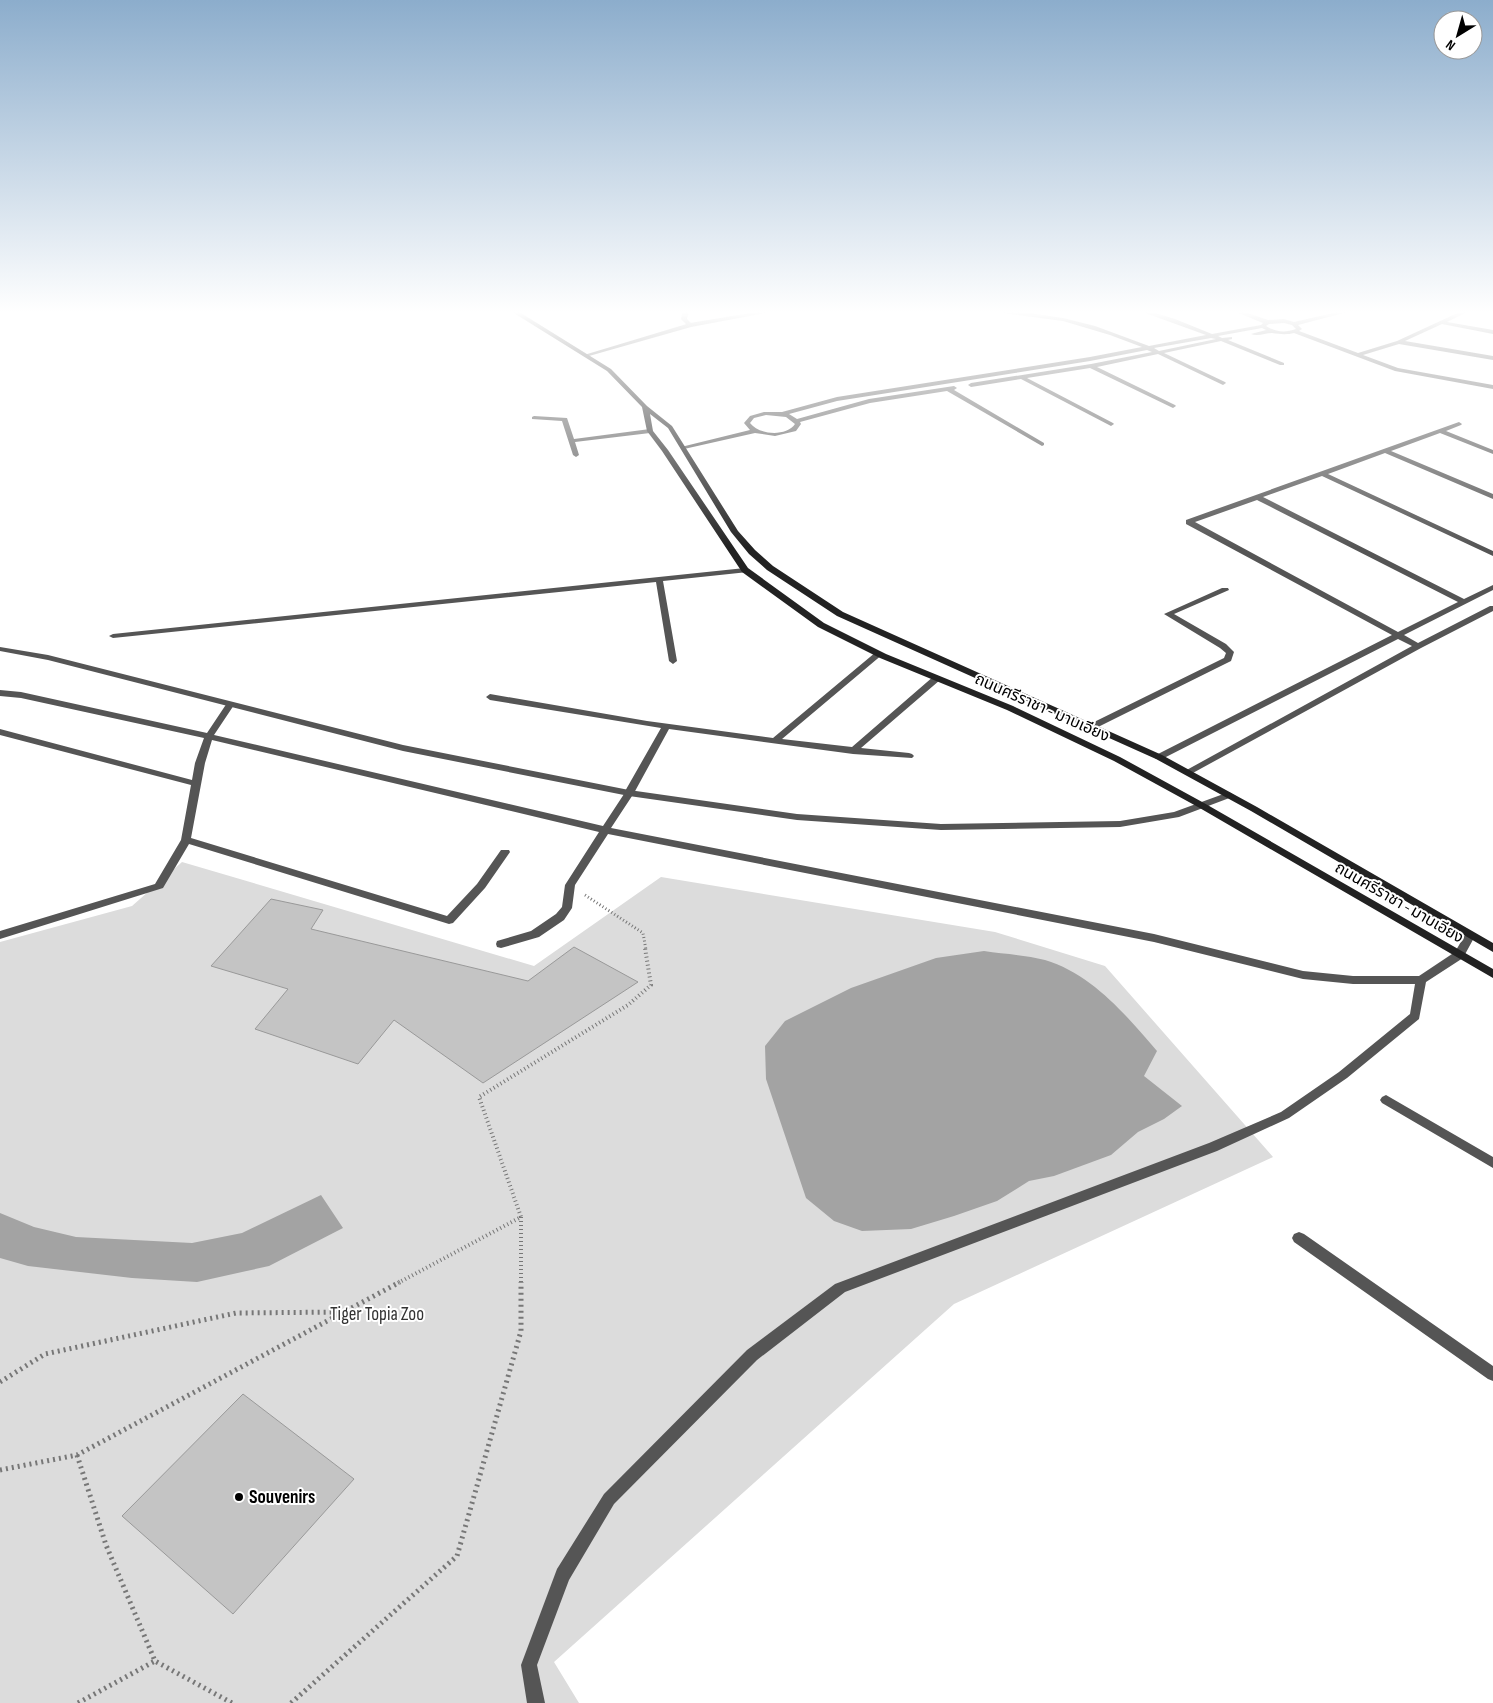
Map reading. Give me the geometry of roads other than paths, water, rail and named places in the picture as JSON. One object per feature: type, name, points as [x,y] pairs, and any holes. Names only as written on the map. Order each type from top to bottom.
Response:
[{"type":"main road","name":"ถนนศรีราชา - มาบเอียง","points":[[628,389],[645,407],[670,426],[735,532],[752,552],[770,568],[812,597],[840,614],[1159,757],[1229,795],[1493,948]]},
{"type":"main road","name":"ถนนศรีราชา - มาบเอียง","points":[[645,407],[650,431],[745,570],[821,625],[879,654],[1071,736],[1201,805],[1493,974]]},
{"type":"main road","points":[[663,448],[682,444]]},
{"type":"street","points":[[748,426],[747,423],[752,417],[766,413],[782,414],[828,401],[898,389]]},
{"type":"street","points":[[782,414],[797,421],[840,408],[943,389]]},
{"type":"street","points":[[947,389],[1042,444]]},
{"type":"street","points":[[1045,389],[1111,424]]},
{"type":"street","points":[[1139,389],[1173,406]]},
{"type":"street","points":[[828,401],[840,408]]},
{"type":"street","points":[[534,418],[564,418],[576,455]]},
{"type":"street","points":[[682,444],[756,431],[774,434],[788,432],[797,427],[797,421]]},
{"type":"street","points":[[1418,646],[1189,522],[1459,424]]},
{"type":"street","points":[[682,444],[748,426],[756,431]]},
{"type":"street","points":[[571,441],[650,431]]},
{"type":"street","points":[[1440,431],[1493,452]]},
{"type":"street","points":[[1385,451],[1493,497]]},
{"type":"street","points":[[1323,474],[1493,554]]},
{"type":"street","points":[[1258,497],[1463,601]]},
{"type":"street","points":[[113,636],[745,570]]},
{"type":"street","points":[[659,579],[673,661]]},
{"type":"street","points":[[1159,757],[1397,634],[1493,587]]},
{"type":"street","points":[[1093,726],[1228,659],[1230,652],[1223,646],[1168,614],[1224,590]]},
{"type":"street","points":[[1188,772],[1418,646],[1493,608]]},
{"type":"street","points":[[0,649],[48,658],[404,748],[629,793],[797,817],[941,827],[1120,824],[1176,815],[1229,795]]},
{"type":"street","points":[[775,741],[879,654]]},
{"type":"street","points":[[853,751],[937,678]]},
{"type":"street","points":[[0,693],[209,736],[605,830],[1154,938],[1303,974],[1353,980],[1421,980],[1459,955],[1470,936]]},
{"type":"street","points":[[490,697],[666,727],[853,751],[909,756]]},
{"type":"street","points":[[0,935],[159,886],[186,840],[200,763],[209,736],[230,705]]},
{"type":"street","points":[[501,944],[535,934],[560,917],[568,908],[570,886],[629,793],[666,727]]},
{"type":"street","points":[[0,732],[197,784]]},
{"type":"street","points":[[186,840],[449,920],[482,886],[505,852]]},
{"type":"street","points":[[536,1703],[530,1665],[533,1656],[563,1575],[609,1499],[752,1355],[840,1288],[1213,1147],[1284,1115],[1343,1075],[1415,1016],[1421,980]]},
{"type":"street","points":[[1386,1100],[1493,1163]]},
{"type":"street","points":[[1299,1238],[1493,1374]]},
{"type":"place","name":"Souvenirs","points":[[239,1497]]},
{"type":"park label","name":"Tiger Topia Zoo","points":[[377,1314]]}]
